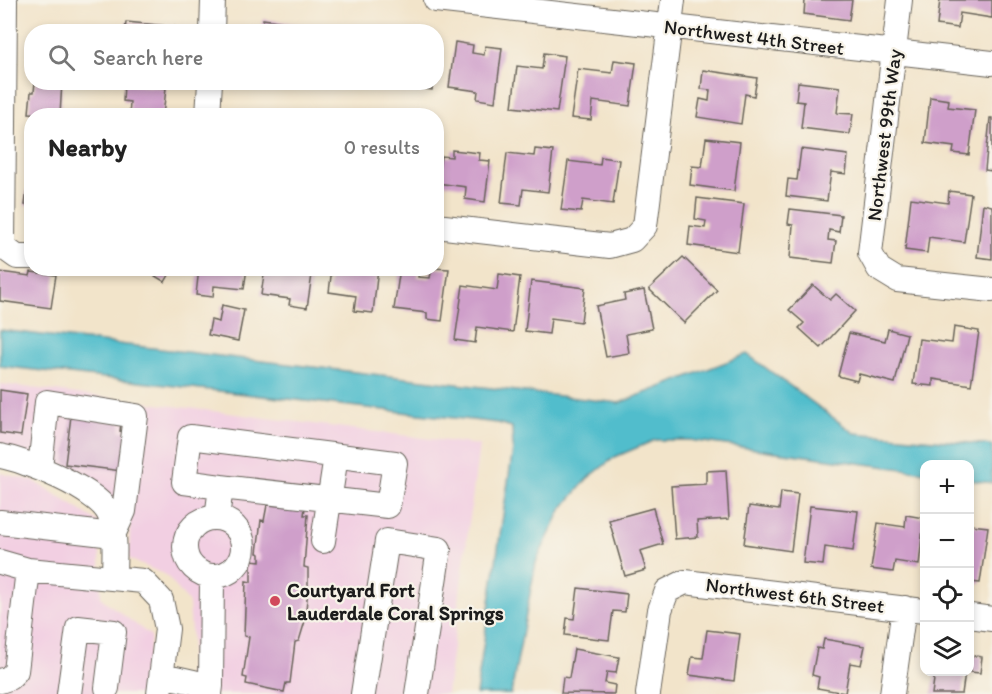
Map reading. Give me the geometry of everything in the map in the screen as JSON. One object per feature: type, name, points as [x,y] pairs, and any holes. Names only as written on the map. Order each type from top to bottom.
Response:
[{"type":"street","points":[[5,0],[3,248],[17,257],[24,257]]},
{"type":"street","points":[[212,24],[213,0]]},
{"type":"street","name":"Northwest 4th Street","points":[[436,0],[894,54],[992,63]]},
{"type":"street","points":[[444,227],[610,246],[632,240],[645,226],[673,0]]},
{"type":"street","name":"Northwest 99th Way","points":[[900,0],[870,253],[879,268],[897,279],[992,290]]},
{"type":"street","points":[[208,108],[210,90]]},
{"type":"street","points":[[40,468],[47,402],[135,416],[124,511],[113,535]]},
{"type":"street","points":[[190,437],[395,463],[388,506],[221,487],[184,482],[190,437]]},
{"type":"street","points":[[0,456],[40,468],[95,500],[109,513],[113,535],[114,579]]},
{"type":"street","points":[[323,542],[336,456]]},
{"type":"street","points":[[217,518],[221,487]]},
{"type":"street","points":[[217,518],[225,520],[238,530],[244,546],[243,554],[235,569],[212,577],[203,575],[190,565],[186,557],[185,541],[200,521],[217,518]]},
{"type":"street","points":[[0,522],[113,535]]},
{"type":"street","points":[[363,694],[387,541],[439,549],[417,694]]},
{"type":"street","points":[[0,562],[28,570],[143,581],[161,600],[167,629],[160,685],[210,690],[212,577]]},
{"type":"street","points":[[0,573],[28,570]]},
{"type":"street","points":[[0,681],[9,678],[16,671],[28,570]]},
{"type":"street","name":"Northwest 6th Street","points":[[648,694],[660,610],[667,591],[685,582],[914,610]]},
{"type":"street","points":[[892,694],[914,610]]},
{"type":"street","points":[[974,617],[992,619]]},
{"type":"street","points":[[69,694],[78,628],[114,632],[107,688]]},
{"type":"shaded area","points":[[0,384],[479,445],[447,694],[186,694],[192,644],[189,603],[166,575],[129,559],[130,525],[0,448]]},
{"type":"shaded area","points":[[0,473],[34,481],[99,522],[101,598],[151,636],[144,694],[0,694]]},
{"type":"water","points":[[0,330],[619,403],[747,354],[854,433],[992,445],[992,483],[974,481],[974,460],[920,460],[920,471],[689,440],[655,440],[615,457],[587,479],[561,510],[536,562],[511,694],[476,694],[513,449],[512,427],[498,423],[0,366]]},
{"type":"building","points":[[805,0],[852,0],[849,20],[804,14]]},
{"type":"building","points":[[940,0],[992,0],[992,18],[960,13],[958,28],[937,25]]},
{"type":"building","points":[[263,19],[297,24],[262,24]]},
{"type":"building","points":[[455,42],[473,45],[472,53],[484,55],[485,46],[502,48],[495,102],[477,99],[478,91],[449,87]]},
{"type":"building","points":[[544,53],[565,56],[557,112],[512,107],[517,66],[542,69]]},
{"type":"building","points":[[614,60],[636,63],[630,106],[593,101],[591,120],[571,118],[578,69],[612,73]]},
{"type":"building","points":[[703,70],[757,78],[754,96],[745,94],[741,124],[697,117],[700,99],[709,101],[710,90],[701,89]]},
{"type":"building","points":[[798,82],[840,87],[837,113],[853,114],[850,134],[801,128],[804,102],[796,101]]},
{"type":"building","points":[[34,90],[62,90],[60,108],[29,108],[31,92]]},
{"type":"building","points":[[124,90],[166,90],[164,108],[130,108],[130,102],[123,101]]},
{"type":"building","points":[[930,97],[949,100],[948,107],[975,110],[969,155],[953,153],[954,147],[925,143]]},
{"type":"building","points":[[990,118],[992,118],[992,171],[985,170]]},
{"type":"building","points":[[706,138],[740,142],[734,191],[690,185],[692,166],[702,167]]},
{"type":"building","points":[[535,149],[553,151],[548,192],[523,189],[521,205],[501,203],[507,153],[534,156]]},
{"type":"building","points":[[801,149],[848,155],[846,174],[831,172],[827,201],[786,196],[788,179],[797,180]]},
{"type":"building","points":[[452,150],[480,153],[479,160],[490,161],[485,202],[465,199],[466,187],[444,184],[444,156],[452,157]]},
{"type":"building","points":[[601,157],[619,160],[613,204],[583,200],[581,212],[561,210],[568,161],[600,165]]},
{"type":"building","points":[[949,191],[971,194],[964,242],[929,237],[927,253],[905,250],[911,198],[948,203]]},
{"type":"building","points":[[697,198],[744,204],[738,252],[688,245],[690,226],[705,228],[706,221],[695,219]]},
{"type":"building","points":[[983,204],[992,206],[992,259],[977,257]]},
{"type":"building","points":[[790,209],[841,215],[839,232],[829,230],[828,240],[836,241],[833,263],[790,258],[793,225],[788,224]]},
{"type":"building","points":[[683,257],[717,290],[684,323],[649,289]]},
{"type":"building","points":[[444,269],[449,269],[442,321],[427,319],[427,313],[394,309],[399,276],[430,278],[430,276],[444,276]]},
{"type":"building","points":[[0,272],[24,276],[56,276],[51,308],[0,301]]},
{"type":"building","points":[[499,274],[520,277],[513,332],[477,327],[475,343],[455,340],[463,285],[497,290]]},
{"type":"building","points":[[155,276],[168,276],[165,282]]},
{"type":"building","points":[[198,276],[246,276],[244,289],[214,286],[213,297],[196,295]]},
{"type":"building","points":[[264,276],[312,276],[307,308],[289,305],[290,299],[261,295]]},
{"type":"building","points":[[331,276],[377,276],[373,313],[354,311],[356,296],[329,292]]},
{"type":"building","points":[[531,281],[585,288],[581,322],[551,318],[549,334],[525,331]]},
{"type":"building","points":[[813,285],[830,300],[836,294],[855,311],[821,348],[799,328],[804,323],[789,310]]},
{"type":"building","points":[[644,290],[652,329],[626,334],[629,353],[606,357],[596,306],[625,300],[624,294]]},
{"type":"building","points":[[222,305],[244,310],[238,341],[208,335],[211,320],[219,322]]},
{"type":"building","points":[[954,327],[979,331],[971,385],[933,379],[933,386],[913,384],[919,339],[952,343]]},
{"type":"building","points":[[888,329],[907,334],[895,383],[859,374],[857,381],[838,376],[849,333],[885,341]]},
{"type":"building","points":[[0,390],[27,394],[21,436],[0,433]]},
{"type":"building","points":[[71,416],[121,423],[120,431],[127,432],[122,471],[65,464]]},
{"type":"building","points":[[726,470],[729,519],[697,521],[698,537],[675,539],[671,486],[706,484],[706,471]]},
{"type":"building","points":[[781,492],[798,494],[791,551],[744,544],[749,506],[779,510]]},
{"type":"building","name":"Courtyard Fort Lauderdale Coral Springs","points":[[267,505],[305,508],[304,515],[308,515],[304,567],[308,568],[305,621],[299,641],[295,642],[290,683],[286,683],[284,692],[246,684],[247,678],[243,677],[249,637],[244,636],[246,581],[251,582],[251,560],[260,561],[260,554],[257,553],[261,520],[264,521]]},
{"type":"building","points":[[810,506],[858,511],[853,551],[825,547],[823,565],[803,563]]},
{"type":"building","points":[[653,508],[663,544],[640,551],[646,570],[625,576],[609,520]]},
{"type":"building","points":[[906,515],[920,517],[919,565],[895,561],[893,572],[871,569],[878,523],[905,527]]},
{"type":"building","points":[[974,525],[988,527],[980,583],[974,582]]},
{"type":"building","points":[[578,588],[627,594],[625,612],[613,611],[609,640],[565,635],[567,618],[574,619]]},
{"type":"building","points":[[707,630],[740,634],[734,681],[689,675],[692,657],[703,658]]},
{"type":"building","points":[[824,639],[865,646],[861,665],[850,663],[845,693],[817,688],[819,677],[812,675],[817,648],[822,649]]},
{"type":"building","points":[[574,649],[619,657],[616,673],[607,672],[605,683],[615,685],[614,694],[561,693],[563,677],[569,678]]},
{"type":"building","points":[[974,656],[982,657],[980,673],[974,672]]},
{"type":"building","points":[[934,676],[964,676],[962,694],[932,694]]},
{"type":"place","name":"Courtyard Fort Lauderdale Coral Springs","points":[[275,601]]}]
